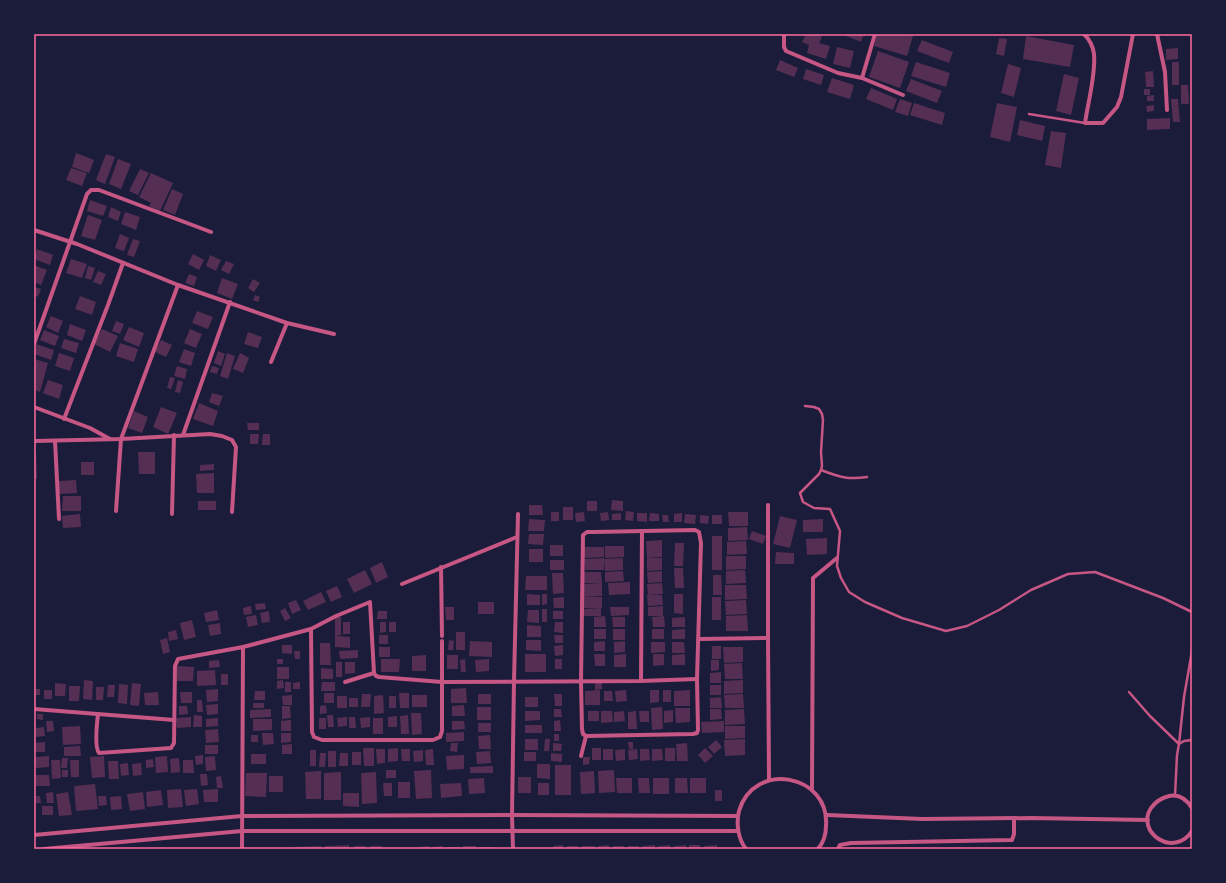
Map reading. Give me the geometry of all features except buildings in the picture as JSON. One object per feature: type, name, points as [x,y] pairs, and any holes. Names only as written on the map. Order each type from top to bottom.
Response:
[{"type":"street","points":[[784,34],[784,47],[786,51],[838,72],[862,78],[903,95]]},
{"type":"street","points":[[862,78],[875,34]]},
{"type":"street","points":[[1084,34],[1089,40],[1094,52],[1094,63],[1085,123],[1103,123],[1117,107],[1121,97],[1133,34]]},
{"type":"street","points":[[1157,34],[1166,79],[1167,110]]},
{"type":"street","points":[[34,344],[87,194],[91,190],[95,189],[212,232]]},
{"type":"street","points":[[34,230],[71,242],[178,285],[287,323],[334,334]]},
{"type":"street","points":[[64,419],[123,263]]},
{"type":"street","points":[[116,511],[121,439],[178,285]]},
{"type":"street","points":[[183,435],[230,302]]},
{"type":"street","points":[[271,362],[287,323]]},
{"type":"street","points":[[34,408],[90,428],[110,440]]},
{"type":"street","points":[[34,441],[110,440],[210,434],[222,436],[232,440],[236,447],[232,512]]},
{"type":"street","points":[[172,514],[174,435]]},
{"type":"street","points":[[55,441],[59,519]]},
{"type":"street","points":[[768,506],[769,780]]},
{"type":"street","points":[[513,849],[512,815],[518,514]]},
{"type":"street","points":[[695,530],[699,532],[701,542],[697,679],[699,727],[697,733],[586,736],[583,734],[582,729],[581,682],[583,535],[587,532],[695,530]]},
{"type":"street","points":[[641,681],[642,531]]},
{"type":"street","points":[[402,584],[517,537]]},
{"type":"street","points":[[812,790],[813,578],[838,558]]},
{"type":"street","points":[[311,629],[313,735],[322,740],[433,740],[440,737],[442,731],[441,567]]},
{"type":"street","points":[[98,714],[96,745],[99,753],[171,748],[174,743],[175,666],[178,659],[243,647],[311,629],[336,616],[370,602],[374,673],[379,677],[442,682],[581,682],[697,679]]},
{"type":"street","points":[[699,639],[768,638]]},
{"type":"street","points":[[242,849],[243,647]]},
{"type":"street","points":[[345,682],[374,673]]},
{"type":"street","points":[[34,709],[174,720]]},
{"type":"street","points":[[581,756],[586,736]]},
{"type":"street","points":[[746,849],[743,846],[738,831],[738,816],[741,804],[748,794],[757,786],[769,780],[784,778],[799,781],[812,790],[822,802],[827,815],[826,832],[818,849]]},
{"type":"street","points":[[1192,808],[1188,802],[1181,797],[1162,797],[1155,802],[1150,810],[1148,820],[1150,829],[1155,836],[1163,842],[1181,842],[1189,836],[1192,831]]},
{"type":"street","points":[[827,815],[922,819],[1014,818],[1148,820]]},
{"type":"street","points":[[34,835],[242,816],[738,816]]},
{"type":"street","points":[[838,849],[840,845],[851,843],[1007,841],[1012,840],[1014,834],[1014,818]]},
{"type":"street","points":[[44,849],[242,831],[738,831]]},
{"type":"lane","points":[[1029,114],[1085,123]]},
{"type":"lane","points":[[804,406],[819,409],[823,420],[821,470],[800,492],[803,502],[814,508],[830,509],[840,532],[837,566],[841,578],[848,592],[865,602],[902,618],[946,631],[967,626],[999,610],[1032,590],[1068,574],[1094,572],[1163,598],[1192,612]]},
{"type":"lane","points":[[821,470],[847,479],[867,477]]},
{"type":"lane","points":[[1175,796],[1177,755],[1180,744],[1184,696],[1192,651]]},
{"type":"lane","points":[[1129,692],[1150,716],[1180,744]]},
{"type":"lane","points":[[1180,744],[1184,741],[1192,740]]}]
